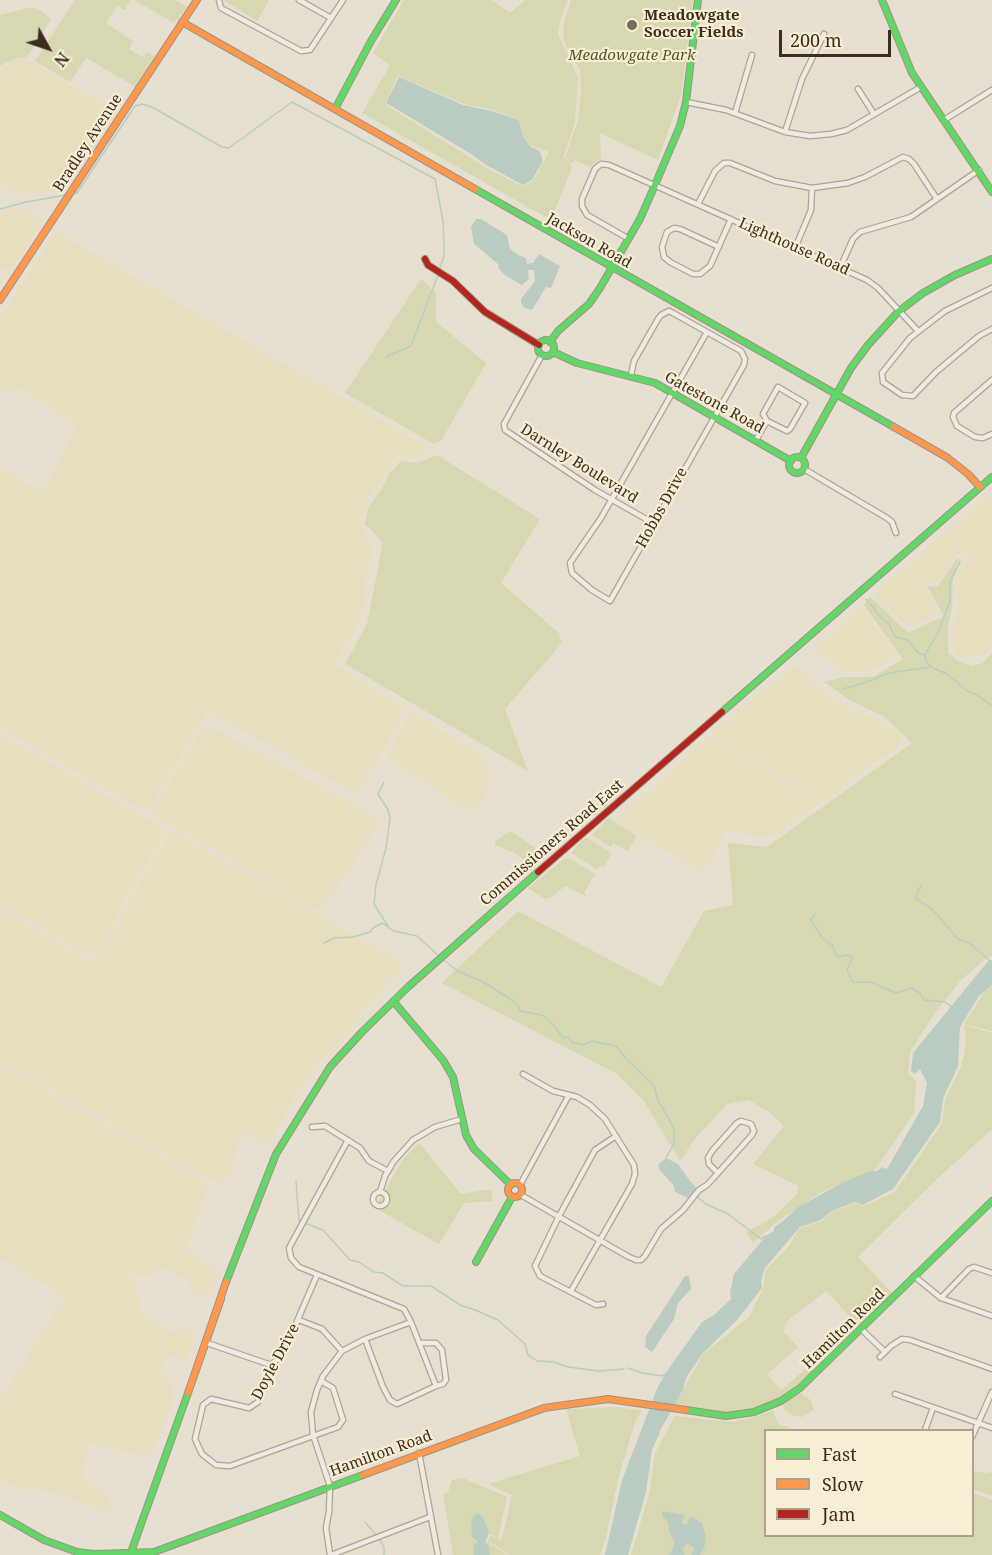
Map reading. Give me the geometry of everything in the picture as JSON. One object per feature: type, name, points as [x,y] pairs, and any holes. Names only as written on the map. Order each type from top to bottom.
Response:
[{"type":"main road","name":"Bradley Avenue","points":[[0,300],[197,0]]},
{"type":"main road","points":[[334,109],[396,0]]},
{"type":"main road","points":[[550,342],[589,304],[629,239],[655,185],[680,126],[686,102],[698,0]]},
{"type":"main road","points":[[882,0],[901,50],[921,87],[980,170],[992,192]]},
{"type":"main road","name":"Jackson Road","points":[[182,22],[948,458],[980,487]]},
{"type":"main road","points":[[425,259],[428,265],[453,281],[485,312],[539,345]]},
{"type":"main road","points":[[801,458],[851,368],[898,312],[923,293],[992,259]]},
{"type":"main road","points":[[539,345],[546,341],[550,342]]},
{"type":"main road","points":[[539,345],[539,352],[542,355],[550,355],[553,352],[553,345],[550,342]]},
{"type":"main road","name":"Gatestone Road","points":[[553,352],[577,363],[655,383],[791,461]]},
{"type":"main road","points":[[796,457],[801,458],[805,463],[804,469],[793,472],[790,467],[791,461],[796,457]]},
{"type":"main road","name":"Commissioners Road East","points":[[130,1555],[249,1220],[276,1154],[330,1067],[362,1032],[521,886],[992,477]]},
{"type":"main road","points":[[394,1002],[444,1062],[453,1077],[466,1135],[474,1149],[511,1185]]},
{"type":"main road","points":[[511,1185],[515,1183],[522,1189],[521,1195],[512,1197]]},
{"type":"main road","points":[[511,1185],[508,1192],[512,1197]]},
{"type":"main road","points":[[476,1262],[512,1197]]},
{"type":"main road","name":"Hamilton Road","points":[[0,1515],[44,1540],[77,1552],[153,1554],[544,1408],[608,1399],[645,1403],[685,1412],[726,1416],[754,1412],[781,1401],[800,1388],[992,1201]]},
{"type":"main road","name":"Commissioners Road East","points":[[188,1393],[221,1299]]},
{"type":"street","points":[[219,0],[221,8],[301,51],[310,50],[343,0]]},
{"type":"street","points":[[299,0],[331,18]]},
{"type":"street","points":[[785,132],[802,79],[824,34]]},
{"type":"street","points":[[735,113],[752,55]]},
{"type":"street","points":[[686,102],[735,113],[798,135],[831,134],[847,130],[921,87]]},
{"type":"street","points":[[858,89],[874,114]]},
{"type":"street","points":[[944,120],[992,90]]},
{"type":"street","points":[[987,94],[992,101]]},
{"type":"street","points":[[698,204],[715,171],[724,163],[730,163],[775,182],[812,188],[848,183],[866,177],[903,157],[914,164],[937,199]]},
{"type":"street","name":"Lighthouse Road","points":[[629,239],[587,215],[582,206],[582,199],[595,169],[601,164],[609,165],[655,185],[867,280],[878,288],[918,331]]},
{"type":"street","points":[[840,267],[853,239],[860,232],[911,217],[980,170]]},
{"type":"street","points":[[795,248],[811,210],[812,188]]},
{"type":"street","points":[[718,247],[674,228],[667,232],[662,247],[664,257],[670,262],[693,274],[700,274],[710,266],[731,219]]},
{"type":"street","points":[[992,288],[945,311],[910,338],[882,374],[884,384],[902,395],[908,396],[917,392],[936,372],[979,336],[992,329]]},
{"type":"street","points":[[612,499],[707,332],[673,313],[664,313],[657,320],[634,361],[631,375]]},
{"type":"street","name":"Hobbs Drive","points":[[612,499],[572,558],[570,567],[572,573],[592,590],[610,601],[744,365],[745,359],[741,351],[707,332]]},
{"type":"street","name":"Darnley Boulevard","points":[[542,355],[504,424],[505,430],[653,523]]},
{"type":"street","points":[[992,380],[954,413],[953,417],[957,426],[975,437],[983,438],[992,434]]},
{"type":"street","points":[[778,387],[805,403],[787,431],[767,422],[762,414],[778,387]]},
{"type":"street","points":[[756,440],[767,422]]},
{"type":"street","points":[[804,469],[887,518],[892,522],[896,533]]},
{"type":"street","points":[[523,1074],[553,1091],[569,1095],[590,1105],[605,1119],[634,1165],[635,1174],[632,1184],[571,1291]]},
{"type":"street","points":[[520,1185],[569,1095]]},
{"type":"street","points":[[380,1192],[388,1171],[404,1149],[421,1134],[440,1125],[462,1119]]},
{"type":"street","points":[[521,1195],[629,1257],[641,1260],[661,1229],[671,1222],[699,1190],[707,1185],[718,1173],[752,1135],[754,1131],[751,1124],[741,1120],[712,1151],[708,1158],[709,1164],[718,1173]]},
{"type":"street","points":[[312,1127],[325,1126],[360,1148],[369,1161],[388,1171]]},
{"type":"street","points":[[603,1304],[596,1305],[540,1275],[535,1266],[559,1216],[596,1150],[616,1136]]},
{"type":"street","points":[[348,1140],[289,1248],[291,1258],[299,1268],[404,1309],[436,1386]]},
{"type":"street","points":[[941,1298],[969,1269],[974,1267],[992,1273]]},
{"type":"street","name":"Doyle Drive","points":[[313,1435],[230,1466],[216,1465],[202,1455],[195,1438],[203,1405],[211,1399],[249,1408],[258,1402],[272,1365],[283,1354],[299,1320],[316,1275]]},
{"type":"street","points":[[914,1276],[941,1298],[992,1316]]},
{"type":"street","points":[[299,1320],[322,1329],[342,1351]]},
{"type":"street","points":[[411,1322],[342,1351],[321,1381],[311,1412],[313,1435],[330,1486],[327,1528],[330,1555],[430,1517]]},
{"type":"street","points":[[861,1329],[884,1351]]},
{"type":"street","points":[[365,1340],[383,1387],[390,1400],[397,1404],[443,1384],[446,1380],[442,1350],[436,1343],[419,1342]]},
{"type":"street","points":[[880,1357],[897,1341],[910,1340],[992,1369]]},
{"type":"street","points":[[207,1343],[272,1365]]},
{"type":"street","points":[[313,1435],[338,1427],[343,1420],[333,1388],[321,1381]]},
{"type":"street","points":[[974,1432],[992,1392]]},
{"type":"street","points":[[895,1394],[992,1428]]},
{"type":"street","points":[[926,1429],[933,1408]]},
{"type":"street","points":[[419,1453],[438,1555]]},
{"type":"shaded area","points":[[26,59],[117,112],[68,182],[33,194],[21,195],[0,182],[0,69],[16,60]]},
{"type":"shaded area","points":[[399,77],[463,105],[519,120],[524,138],[531,147],[540,151],[543,161],[532,180],[523,185],[486,165],[386,103]]},
{"type":"shaded area","points":[[18,207],[26,209],[42,220],[14,267],[9,271],[0,266],[0,213]]},
{"type":"shaded area","points":[[476,219],[481,219],[507,235],[510,249],[526,258],[527,264],[533,263],[539,254],[560,266],[551,288],[546,287],[532,310],[524,308],[521,299],[535,281],[534,270],[528,270],[529,279],[522,285],[506,276],[499,269],[498,264],[474,244],[471,227]]},
{"type":"shaded area","points":[[56,232],[429,448],[425,455],[412,457],[397,455],[369,497],[360,517],[360,526],[372,547],[365,583],[365,601],[359,622],[334,664],[405,708],[405,711],[360,790],[354,793],[207,711],[147,813],[0,728],[0,467],[42,493],[77,425],[17,386],[8,394],[0,388],[0,318]]},
{"type":"shaded area","points":[[992,493],[992,645],[985,652],[966,658],[957,655],[952,646],[951,631],[958,613],[958,575],[968,560],[964,554],[956,554],[940,579],[935,582],[925,581],[923,587],[937,611],[931,617],[913,625],[899,621],[888,606],[876,599],[876,592]]},
{"type":"shaded area","points":[[858,609],[864,611],[894,651],[893,657],[881,666],[846,673],[817,652],[815,648]]},
{"type":"shaded area","points":[[793,666],[803,672],[828,696],[852,710],[878,720],[902,737],[899,747],[867,767],[828,799],[819,800],[710,735]]},
{"type":"shaded area","points":[[412,712],[482,756],[490,767],[486,794],[474,809],[467,810],[386,756]]},
{"type":"shaded area","points":[[209,726],[375,817],[380,823],[322,909],[314,909],[153,815],[154,808],[200,733]]},
{"type":"shaded area","points":[[0,734],[167,830],[121,904],[113,928],[89,956],[0,905]]},
{"type":"shaded area","points":[[709,737],[818,803],[773,836],[757,837],[726,831],[703,872],[616,821]]},
{"type":"shaded area","points":[[172,831],[400,962],[400,970],[297,1093],[267,1146],[242,1131],[229,1178],[222,1182],[208,1179],[0,1061],[0,909],[92,963],[98,948],[119,928],[124,910]]},
{"type":"shaded area","points":[[989,960],[992,960],[992,985],[979,996],[960,1027],[958,1066],[943,1099],[940,1122],[893,1189],[863,1205],[855,1202],[832,1211],[821,1220],[800,1227],[765,1268],[761,1281],[762,1288],[737,1320],[702,1354],[686,1378],[683,1390],[661,1429],[652,1450],[646,1492],[628,1555],[605,1555],[622,1480],[665,1374],[702,1322],[714,1315],[731,1299],[734,1274],[766,1236],[774,1231],[774,1227],[798,1207],[842,1183],[868,1172],[877,1171],[882,1167],[887,1169],[923,1106],[927,1083],[920,1069],[915,1074],[911,1071],[913,1053]]},
{"type":"shaded area","points":[[0,1065],[206,1182],[208,1188],[185,1249],[217,1271],[212,1292],[205,1296],[197,1295],[188,1280],[161,1267],[151,1275],[143,1277],[125,1271],[134,1282],[139,1299],[139,1309],[146,1317],[175,1333],[185,1327],[197,1331],[186,1361],[169,1355],[164,1362],[161,1373],[175,1391],[165,1423],[150,1455],[124,1452],[88,1443],[82,1476],[109,1498],[111,1505],[109,1513],[65,1496],[25,1489],[0,1480],[0,1400],[65,1296],[0,1258]]},
{"type":"shaded area","points":[[666,1158],[678,1164],[695,1186],[698,1192],[690,1199],[675,1192],[674,1186],[660,1170],[658,1165]]},
{"type":"shaded area","points":[[685,1276],[689,1276],[691,1289],[678,1303],[674,1319],[652,1352],[645,1347],[646,1336]]},
{"type":"shaded area","points":[[662,1511],[685,1515],[682,1522],[684,1525],[688,1523],[690,1516],[702,1523],[706,1537],[704,1549],[700,1555],[691,1555],[694,1547],[687,1544],[682,1549],[685,1555],[668,1555],[675,1543],[669,1531],[668,1522],[662,1516]]},
{"type":"shaded area","points":[[478,1513],[483,1518],[489,1532],[485,1542],[489,1547],[490,1555],[474,1555],[473,1547],[478,1541],[472,1537],[471,1519]]},
{"type":"green space","points":[[75,0],[131,0],[125,10],[117,6],[106,23],[133,41],[129,49],[142,57],[147,52],[154,57],[136,87],[86,58],[70,82],[35,61]]},
{"type":"green space","points":[[134,0],[175,0],[187,7],[174,23]]},
{"type":"green space","points":[[225,0],[269,0],[257,21]]},
{"type":"green space","points":[[404,0],[491,0],[510,13],[525,0],[568,0],[561,17],[558,34],[578,77],[575,122],[563,158],[568,160],[572,167],[551,220],[362,113],[390,65],[373,53]],"holes":[[[398,76],[464,104],[493,110],[520,120],[524,138],[532,146],[549,152],[533,181],[522,186],[485,167],[385,104]]]},
{"type":"green space","name":"Meadowgate Park","points":[[571,0],[693,0],[681,95],[658,160],[600,133],[601,159],[590,167],[575,160],[571,164],[569,159],[565,158],[578,121],[581,89],[580,70],[563,37],[564,22]]},
{"type":"green space","points":[[32,7],[43,12],[51,20],[27,57],[16,58],[0,66],[0,15]]},
{"type":"green space","points":[[421,279],[436,293],[436,322],[486,363],[441,441],[434,444],[345,393]]},
{"type":"green space","points":[[437,455],[540,519],[501,583],[559,633],[562,643],[505,709],[528,771],[345,664],[367,624],[383,542],[365,524],[368,508],[390,473],[401,461],[418,463]]},
{"type":"green space","points":[[957,558],[961,561],[953,576],[948,653],[958,661],[972,666],[983,663],[992,653],[992,956],[961,980],[935,1013],[910,1052],[908,1073],[916,1081],[914,1113],[872,1174],[823,1191],[778,1221],[753,1243],[746,1232],[772,1218],[796,1195],[799,1186],[753,1164],[784,1126],[768,1111],[748,1100],[727,1104],[695,1139],[680,1161],[643,1100],[617,1074],[442,983],[518,911],[661,987],[704,911],[733,905],[728,843],[767,847],[912,743],[885,717],[850,700],[824,682],[844,677],[873,677],[903,659],[864,605],[870,597],[908,633],[944,616],[927,586],[938,587]]},
{"type":"green space","points":[[608,818],[637,836],[628,851],[613,843],[611,847],[592,835]]},
{"type":"green space","points":[[511,831],[544,854],[530,864],[513,852],[495,845],[495,841]]},
{"type":"green space","points":[[587,838],[612,853],[603,868],[600,866],[597,869],[571,853],[581,841]]},
{"type":"green space","points":[[564,859],[570,859],[595,874],[584,893],[587,897],[565,886],[552,897],[545,899],[528,888]]},
{"type":"green space","points":[[992,986],[992,1031],[964,1024],[987,988]]},
{"type":"green space","points":[[964,1025],[992,1033],[992,1129],[937,1179],[858,1257],[893,1294],[859,1326],[826,1291],[792,1317],[785,1324],[784,1332],[798,1347],[767,1374],[781,1390],[809,1366],[814,1371],[780,1398],[753,1410],[726,1414],[674,1407],[703,1354],[750,1316],[763,1288],[766,1269],[788,1247],[800,1228],[822,1221],[832,1212],[855,1203],[863,1206],[895,1192],[942,1123],[945,1099],[960,1069],[965,1052]]},
{"type":"green space","points":[[419,1143],[461,1194],[491,1189],[493,1201],[464,1203],[439,1244],[375,1208],[404,1158]]},
{"type":"green space","points":[[799,1393],[811,1400],[814,1410],[802,1417],[794,1416],[783,1409],[785,1403]]},
{"type":"green space","points":[[619,1407],[642,1411],[635,1422],[618,1479],[606,1538],[600,1555],[511,1555],[488,1541],[490,1536],[502,1540],[512,1495],[488,1484],[580,1456],[566,1409]]},
{"type":"green space","points":[[773,1410],[778,1424],[794,1429],[764,1429],[764,1537],[974,1537],[974,1493],[992,1500],[992,1555],[631,1555],[650,1491],[655,1453],[675,1416],[732,1422]]},
{"type":"green space","points":[[974,1471],[992,1472],[992,1496],[974,1489]]},
{"type":"green space","points":[[463,1478],[507,1497],[498,1538],[489,1534],[486,1541],[508,1555],[453,1555],[443,1495],[448,1492],[452,1480]]},
{"type":"waterway","points":[[74,193],[77,193],[135,106],[142,104],[152,107],[222,147],[229,148],[292,102],[435,179],[443,221],[444,256],[440,268]]},
{"type":"waterway","points":[[0,209],[66,195]]},
{"type":"waterway","points":[[386,357],[411,346],[438,275]]},
{"type":"waterway","points":[[960,563],[950,581],[950,601],[938,632],[925,655],[926,661],[931,667],[947,674],[966,690],[992,706]]},
{"type":"waterway","points":[[866,599],[889,624],[895,637],[908,640],[918,653],[925,655]]},
{"type":"waterway","points":[[843,689],[889,673],[931,667]]},
{"type":"waterway","points":[[384,782],[378,794],[390,818],[374,904],[389,928]]},
{"type":"waterway","points":[[921,885],[915,898],[932,909],[958,939],[969,943],[989,960]]},
{"type":"waterway","points":[[815,914],[811,920],[822,938],[832,945],[837,957],[847,955],[853,957],[847,970],[853,982],[871,982],[896,993],[911,988],[920,993],[924,1000],[945,1002],[951,1006]]},
{"type":"waterway","points":[[324,943],[334,938],[353,937],[370,932],[382,923],[394,931],[417,936],[439,956]]},
{"type":"waterway","points":[[445,961],[458,971],[485,983],[510,999],[518,1005],[520,1011],[542,1015],[563,1038],[568,1037],[572,1042],[584,1045],[592,1041],[616,1046],[628,1061],[654,1085],[658,1101],[674,1130],[674,1144],[666,1158]]},
{"type":"waterway","points":[[296,1181],[299,1221],[323,1230],[350,1260],[359,1262],[374,1272],[383,1273],[403,1286],[431,1286],[462,1306],[498,1320],[525,1344],[528,1355],[537,1361],[599,1371],[624,1369]]},
{"type":"waterway","points":[[696,1196],[706,1204],[728,1214],[761,1239],[766,1236]]},
{"type":"waterway","points":[[628,1368],[642,1373],[662,1376],[665,1374]]},
{"type":"waterway","points":[[365,1522],[376,1535]]},
{"type":"waterway","points":[[379,1539],[384,1547],[384,1555]]},
{"type":"traffic: fast","points":[[335,109],[396,0]]},
{"type":"traffic: fast","points":[[550,342],[558,331],[589,304],[600,288],[640,219],[655,185],[680,126],[686,102],[698,0]]},
{"type":"traffic: fast","points":[[882,0],[912,73],[992,192]]},
{"type":"traffic: fast","points":[[475,189],[894,427]]},
{"type":"traffic: fast","points":[[801,458],[851,368],[898,312],[923,293],[955,275],[992,259]]},
{"type":"traffic: fast","points":[[546,340],[554,348],[546,356],[538,348],[546,340]]},
{"type":"traffic: fast","points":[[553,352],[577,363],[655,383],[791,461]]},
{"type":"traffic: fast","points":[[797,457],[805,465],[797,473],[789,465],[797,457]]},
{"type":"traffic: fast","points":[[722,712],[992,477]]},
{"type":"traffic: fast","points":[[226,1282],[276,1154],[330,1067],[408,987],[538,872]]},
{"type":"traffic: fast","points":[[394,1002],[443,1060],[453,1077],[466,1135],[474,1149],[511,1185]]},
{"type":"traffic: fast","points":[[476,1262],[512,1197]]},
{"type":"traffic: fast","points":[[686,1410],[726,1416],[754,1412],[781,1401],[800,1388],[992,1201]]},
{"type":"traffic: fast","points":[[130,1555],[188,1393]]},
{"type":"traffic: fast","points":[[0,1515],[44,1540],[77,1552],[95,1554],[154,1552],[363,1475]]},
{"type":"traffic: slow","points":[[0,300],[197,0]]},
{"type":"traffic: slow","points":[[182,22],[475,189]]},
{"type":"traffic: slow","points":[[894,427],[948,458],[980,487]]},
{"type":"traffic: slow","points":[[512,1183],[518,1183],[522,1190],[518,1197],[512,1197],[508,1193],[508,1187],[512,1183]]},
{"type":"traffic: slow","points":[[221,1299],[188,1393],[226,1282]]},
{"type":"traffic: slow","points":[[363,1475],[544,1408],[608,1399],[686,1410]]},
{"type":"traffic: jam","points":[[425,259],[428,265],[453,281],[485,312],[539,345]]},
{"type":"traffic: jam","points":[[538,872],[722,712]]},
{"type":"place","name":"Meadowgate Soccer Fields","points":[[632,25]]}]
